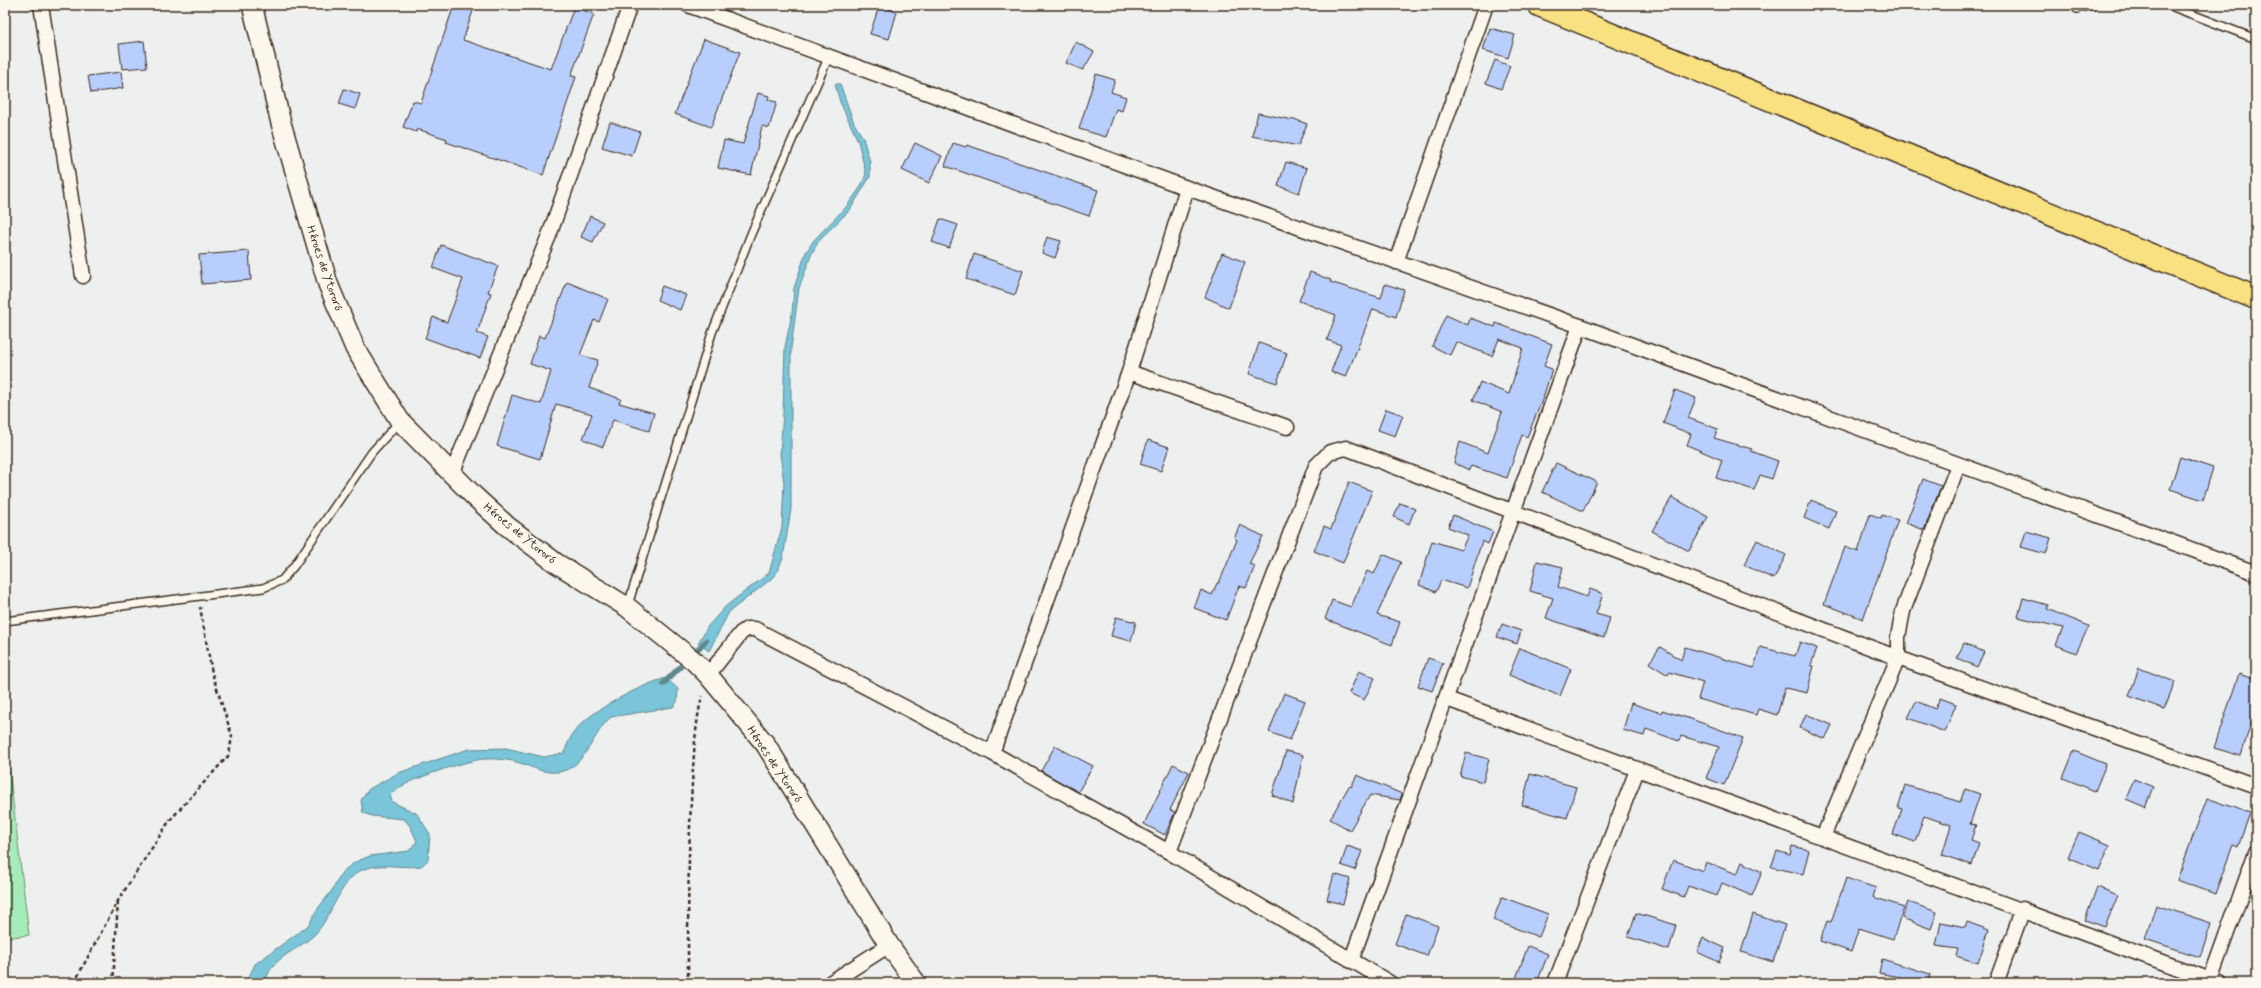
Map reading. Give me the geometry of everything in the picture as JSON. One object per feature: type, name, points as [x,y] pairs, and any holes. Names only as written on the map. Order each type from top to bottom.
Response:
[{"type":"highway","points":[[1539,5],[2256,298]]},
{"type":"main road","name":"Héroes de Ytororó","points":[[252,5],[280,123],[328,284],[354,348],[400,421],[452,474],[507,526],[556,563],[627,607],[694,661],[708,675],[766,745],[889,945],[916,983]]},
{"type":"street","points":[[41,5],[83,276]]},
{"type":"street","points":[[452,474],[550,233],[630,5]]},
{"type":"street","points":[[688,5],[1187,188],[1580,326],[2256,573]]},
{"type":"street","points":[[1396,262],[1486,5]]},
{"type":"street","points":[[992,753],[1129,372],[1187,188]]},
{"type":"street","points":[[1351,961],[1447,699],[1512,510],[1580,326]]},
{"type":"street","points":[[1129,372],[1287,427]]},
{"type":"street","points":[[1170,852],[1316,466],[1330,452],[1346,448],[1898,658],[2256,786]]},
{"type":"street","points":[[1823,837],[1898,658],[1898,637],[1903,611],[1958,465]]},
{"type":"street","points":[[708,675],[741,633],[748,629],[755,629],[992,753],[1170,852],[1390,983]]},
{"type":"street","points":[[1447,699],[1637,770],[2024,909],[2212,982],[2256,852]]},
{"type":"street","points":[[1555,983],[1637,770]]},
{"type":"street","points":[[1996,983],[2024,909]]},
{"type":"street","points":[[830,983],[889,945]]},
{"type":"lane","points":[[2077,10],[2092,5]]},
{"type":"lane","points":[[2168,5],[2256,39]]},
{"type":"lane","points":[[627,607],[712,333],[751,234],[829,56]]},
{"type":"lane","points":[[5,621],[263,588],[282,580],[294,566],[372,452],[400,421]]},
{"type":"path","points":[[74,983],[119,899],[170,820],[229,756],[232,736],[212,672],[198,596]]},
{"type":"path","points":[[688,983],[689,827],[698,712],[708,675]]},
{"type":"path","points":[[113,983],[119,899]]},
{"type":"green space","points":[[5,736],[29,935],[5,938]]},
{"type":"water","points":[[835,84],[840,84],[854,123],[863,138],[870,162],[870,177],[850,210],[820,239],[812,253],[799,288],[791,348],[791,509],[783,558],[775,576],[729,612],[709,651],[698,643],[708,626],[726,606],[769,573],[782,527],[784,483],[780,454],[785,347],[792,314],[794,288],[806,252],[814,240],[847,206],[860,188],[866,174],[858,141],[840,102]]},
{"type":"water","points":[[666,678],[678,689],[677,702],[673,707],[611,717],[605,723],[578,762],[563,771],[544,771],[509,760],[481,759],[430,774],[396,790],[390,795],[392,802],[416,813],[430,834],[428,860],[421,866],[375,866],[360,871],[353,876],[341,891],[326,920],[314,935],[278,961],[268,974],[265,983],[246,983],[255,964],[309,925],[316,911],[333,889],[342,872],[355,862],[370,856],[409,851],[417,841],[410,826],[404,819],[372,816],[363,813],[361,800],[369,789],[398,773],[469,749],[506,748],[544,757],[564,753],[573,733],[592,715],[631,692]]},
{"type":"building","points":[[454,5],[475,5],[463,40],[551,69],[574,7],[594,14],[571,76],[576,77],[543,175],[446,142],[447,139],[417,129],[416,132],[403,127],[413,101],[421,103]]},
{"type":"building","points":[[879,6],[897,12],[889,39],[870,34]]},
{"type":"building","points":[[1490,28],[1515,35],[1508,58],[1483,50]]},
{"type":"building","points":[[704,39],[740,52],[711,127],[675,114]]},
{"type":"building","points":[[144,41],[147,67],[122,69],[119,44]]},
{"type":"building","points":[[1076,42],[1094,52],[1083,70],[1066,63]]},
{"type":"building","points":[[1495,60],[1510,66],[1501,89],[1486,83]]},
{"type":"building","points":[[121,72],[123,88],[91,93],[88,76]]},
{"type":"building","points":[[1096,74],[1115,80],[1111,92],[1126,97],[1122,111],[1116,109],[1106,137],[1079,129]]},
{"type":"building","points":[[344,89],[360,94],[355,109],[339,104]]},
{"type":"building","points":[[758,93],[769,96],[768,100],[777,102],[769,128],[762,126],[751,175],[718,168],[724,140],[743,144]]},
{"type":"building","points":[[1258,113],[1294,119],[1307,124],[1298,146],[1252,136]]},
{"type":"building","points":[[610,122],[640,132],[632,156],[602,147]]},
{"type":"building","points":[[915,143],[942,156],[929,183],[902,170]]},
{"type":"building","points":[[953,143],[966,147],[967,145],[1098,190],[1089,216],[945,166]]},
{"type":"building","points":[[1286,162],[1307,168],[1299,193],[1278,186]]},
{"type":"building","points":[[590,216],[603,222],[593,242],[581,237]]},
{"type":"building","points":[[940,219],[958,225],[949,248],[932,242]]},
{"type":"building","points":[[1047,237],[1061,241],[1055,258],[1042,253]]},
{"type":"building","points":[[441,245],[498,266],[488,292],[491,293],[477,333],[488,337],[480,358],[425,338],[433,317],[447,322],[463,279],[433,268]]},
{"type":"building","points":[[249,251],[251,280],[202,284],[199,255]]},
{"type":"building","points":[[1222,253],[1245,262],[1229,308],[1205,297]]},
{"type":"building","points":[[974,254],[1023,271],[1015,295],[966,279]]},
{"type":"building","points":[[1310,272],[1331,280],[1330,282],[1381,298],[1385,284],[1404,290],[1396,317],[1373,309],[1346,377],[1331,372],[1341,345],[1327,340],[1336,315],[1299,301]]},
{"type":"building","points":[[567,282],[608,299],[599,322],[594,320],[580,355],[598,360],[589,388],[621,399],[619,403],[654,413],[649,431],[613,420],[603,447],[583,439],[592,414],[556,404],[540,459],[497,446],[512,395],[541,404],[551,371],[530,364],[539,336],[545,338]]},
{"type":"building","points":[[662,286],[686,295],[680,310],[657,300]]},
{"type":"building","points":[[1446,315],[1468,325],[1470,318],[1495,327],[1496,323],[1552,344],[1544,366],[1552,369],[1543,398],[1527,437],[1522,435],[1507,478],[1471,466],[1469,470],[1454,463],[1460,442],[1488,453],[1502,412],[1473,400],[1480,382],[1509,394],[1523,348],[1499,339],[1492,356],[1456,342],[1450,355],[1432,346]]},
{"type":"building","points":[[1259,343],[1287,353],[1277,383],[1249,374]]},
{"type":"building","points":[[1675,390],[1696,398],[1688,418],[1718,429],[1714,438],[1752,449],[1751,451],[1778,461],[1772,479],[1760,475],[1754,490],[1716,478],[1722,460],[1687,445],[1691,434],[1663,423]]},
{"type":"building","points":[[1386,409],[1403,415],[1395,436],[1378,430]]},
{"type":"building","points":[[1148,440],[1169,447],[1161,471],[1140,464]]},
{"type":"building","points":[[2180,457],[2213,468],[2203,500],[2170,489]]},
{"type":"building","points":[[1556,463],[1597,482],[1583,511],[1542,492]]},
{"type":"building","points":[[1923,479],[1941,486],[1924,530],[1906,523]]},
{"type":"building","points":[[1349,482],[1372,491],[1343,563],[1314,551],[1324,526],[1331,529]]},
{"type":"building","points":[[1672,497],[1708,517],[1689,551],[1652,531]]},
{"type":"building","points":[[1811,500],[1836,511],[1829,529],[1804,518]]},
{"type":"building","points":[[1400,503],[1415,509],[1409,524],[1394,517]]},
{"type":"building","points":[[1870,514],[1881,518],[1882,515],[1898,520],[1863,619],[1824,604],[1845,547],[1858,552]]},
{"type":"building","points":[[1453,515],[1493,532],[1488,544],[1482,541],[1467,588],[1441,580],[1436,592],[1419,585],[1432,541],[1461,550],[1468,535],[1448,527]]},
{"type":"building","points":[[1240,525],[1263,536],[1249,564],[1255,566],[1246,588],[1239,586],[1226,620],[1194,608],[1201,590],[1212,595],[1217,583],[1219,583],[1237,540],[1234,538]]},
{"type":"building","points":[[2026,531],[2051,538],[2046,554],[2021,547]]},
{"type":"building","points":[[1757,540],[1786,555],[1774,579],[1744,565]]},
{"type":"building","points":[[1383,554],[1401,562],[1377,615],[1400,622],[1392,645],[1325,619],[1332,600],[1351,607],[1367,571],[1374,574]]},
{"type":"building","points":[[1537,561],[1563,567],[1558,587],[1587,597],[1590,589],[1603,594],[1596,614],[1610,618],[1604,638],[1546,618],[1553,598],[1530,591]]},
{"type":"building","points":[[2023,598],[2048,605],[2047,609],[2089,626],[2076,653],[2056,645],[2063,628],[2018,617]]},
{"type":"building","points":[[1116,617],[1136,622],[1131,641],[1111,636]]},
{"type":"building","points":[[1502,624],[1521,631],[1517,644],[1497,637]]},
{"type":"building","points":[[1800,642],[1817,648],[1811,665],[1814,666],[1807,693],[1785,688],[1777,715],[1758,709],[1756,715],[1698,699],[1703,682],[1669,672],[1668,675],[1649,663],[1660,647],[1681,660],[1685,647],[1754,668],[1760,647],[1795,656]]},
{"type":"building","points":[[1964,643],[1984,652],[1977,667],[1957,658]]},
{"type":"building","points":[[1520,648],[1571,669],[1560,696],[1509,675]]},
{"type":"building","points":[[1428,658],[1443,663],[1432,691],[1418,686]]},
{"type":"building","points":[[2139,668],[2175,682],[2164,709],[2129,696]]},
{"type":"building","points":[[1359,671],[1375,678],[1364,700],[1349,693]]},
{"type":"building","points":[[2239,674],[2256,680],[2256,706],[2241,756],[2214,748]]},
{"type":"building","points":[[1284,693],[1305,701],[1290,740],[1269,732]]},
{"type":"building","points":[[1940,698],[1956,704],[1945,732],[1908,718],[1916,701],[1935,709]]},
{"type":"building","points":[[1631,703],[1661,713],[1662,710],[1691,719],[1743,738],[1724,785],[1706,778],[1719,747],[1681,736],[1679,741],[1646,729],[1644,736],[1623,730]]},
{"type":"building","points":[[1806,714],[1832,725],[1825,739],[1800,728]]},
{"type":"building","points":[[1055,746],[1093,766],[1078,792],[1041,771]]},
{"type":"building","points":[[1286,751],[1303,755],[1293,804],[1272,795]]},
{"type":"building","points":[[2074,751],[2106,764],[2095,791],[2063,778]]},
{"type":"building","points":[[1466,753],[1489,759],[1483,782],[1460,776]]},
{"type":"building","points":[[1173,764],[1189,772],[1170,810],[1175,812],[1165,835],[1144,824]]},
{"type":"building","points":[[1530,774],[1576,787],[1567,818],[1522,805]]},
{"type":"building","points":[[1357,775],[1402,794],[1400,800],[1370,795],[1350,830],[1330,819]]},
{"type":"building","points":[[2134,779],[2153,787],[2145,807],[2126,799]]},
{"type":"building","points":[[1905,785],[1960,802],[1965,789],[1980,794],[1970,824],[1976,825],[1971,840],[1979,843],[1972,865],[1942,855],[1951,825],[1924,816],[1915,842],[1893,834],[1902,809],[1898,808]]},
{"type":"building","points":[[2207,798],[2250,813],[2238,847],[2233,845],[2215,894],[2177,880]]},
{"type":"building","points":[[2079,832],[2110,845],[2099,870],[2068,857]]},
{"type":"building","points":[[1347,846],[1362,851],[1355,870],[1341,865]]},
{"type":"building","points":[[1792,846],[1809,850],[1803,874],[1771,867],[1777,851],[1790,855]]},
{"type":"building","points":[[1673,860],[1703,871],[1706,862],[1737,874],[1742,862],[1762,872],[1752,896],[1722,883],[1717,896],[1688,886],[1684,897],[1662,889]]},
{"type":"building","points":[[1334,874],[1350,879],[1343,904],[1327,900]]},
{"type":"building","points":[[1846,878],[1876,888],[1873,897],[1904,907],[1893,939],[1859,928],[1851,952],[1820,941],[1827,921],[1831,922]]},
{"type":"building","points":[[2097,887],[2118,895],[2105,927],[2085,920]]},
{"type":"building","points":[[1502,897],[1548,914],[1539,937],[1493,920]]},
{"type":"building","points":[[1908,902],[1937,912],[1931,929],[1902,918]]},
{"type":"building","points":[[2156,905],[2211,923],[2200,957],[2145,939]]},
{"type":"building","points":[[1636,913],[1676,925],[1669,950],[1628,937]]},
{"type":"building","points":[[1406,914],[1438,926],[1427,956],[1395,944]]},
{"type":"building","points":[[1753,914],[1785,925],[1773,962],[1741,952]]},
{"type":"building","points":[[1941,922],[1965,927],[1967,922],[1989,930],[1978,963],[1956,956],[1958,949],[1936,946]]},
{"type":"building","points":[[1703,938],[1725,948],[1719,962],[1697,952]]},
{"type":"building","points":[[1528,946],[1548,954],[1537,983],[1528,983],[1516,978]]},
{"type":"building","points":[[1882,959],[1930,974],[1928,983],[1913,980],[1912,983],[1897,983],[1899,977],[1879,973]]},
{"type":"waterway","points":[[663,684],[706,641]]}]
